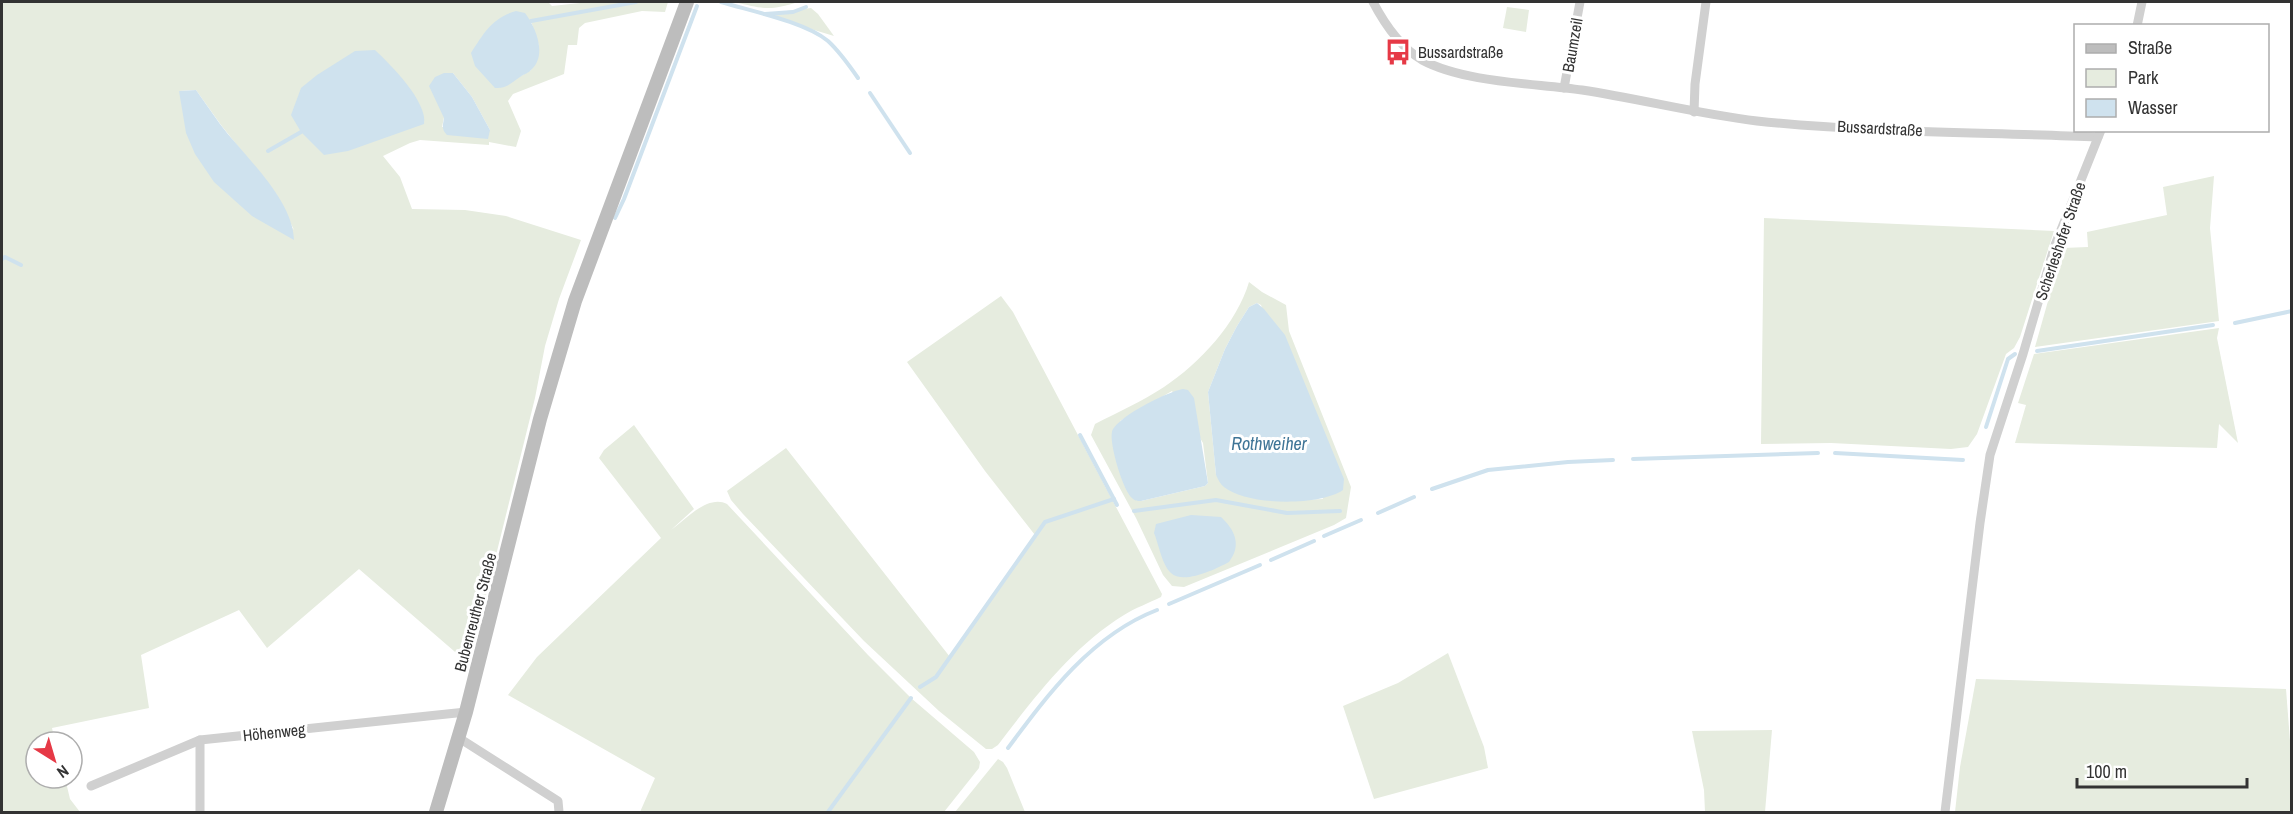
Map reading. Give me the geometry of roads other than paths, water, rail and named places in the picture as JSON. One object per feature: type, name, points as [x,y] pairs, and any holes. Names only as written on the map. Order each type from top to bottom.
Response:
[{"type":"street","name":"Bubenreuther Straße","points":[[436,813],[466,712],[540,419],[575,301],[687,2]]},
{"type":"street","name":"Bussardstraße","points":[[1373,2],[1403,45],[1422,60],[1459,73],[1564,88],[1694,112],[1771,122],[2099,134]]},
{"type":"street","name":"Baumzeil","points":[[1564,88],[1580,2]]},
{"type":"street","points":[[1694,112],[1695,84],[1706,2]]},
{"type":"street","points":[[2137,24],[2142,2]]},
{"type":"street","name":"Scherleshofer Straße","points":[[1945,813],[1990,455],[2055,245],[2099,134]]},
{"type":"street","name":"Höhenweg","points":[[91,786],[200,740],[466,712]]},
{"type":"street","points":[[459,738],[558,801],[559,813]]},
{"type":"street","points":[[200,740],[200,813]]},
{"type":"water","points":[[516,11],[525,13],[533,26],[538,41],[539,56],[529,72],[505,87],[495,88],[475,66],[471,53],[495,22]]},
{"type":"water","points":[[375,50],[407,84],[420,105],[424,115],[424,124],[348,151],[324,155],[301,132],[291,115],[301,88],[355,51]]},
{"type":"water","points":[[444,73],[453,73],[472,97],[490,130],[488,139],[445,133],[444,118],[429,86],[435,77]]},
{"type":"water","points":[[196,90],[276,194],[292,225],[294,240],[252,216],[214,182],[195,154],[186,133],[179,91]]},
{"type":"water","name":"Rothweiher","points":[[1257,303],[1285,335],[1344,479],[1343,490],[1332,495],[1301,501],[1266,501],[1235,493],[1224,487],[1216,475],[1208,392],[1237,326],[1249,307]]},
{"type":"water","name":"Rothweiher","points":[[1183,389],[1188,390],[1194,398],[1208,483],[1205,486],[1141,501],[1135,500],[1128,494],[1121,477],[1112,432],[1123,419],[1133,412]]},
{"type":"water","points":[[1191,515],[1221,517],[1233,532],[1235,550],[1229,562],[1216,568],[1191,577],[1176,576],[1171,573],[1163,560],[1154,533],[1156,524]]},
{"type":"waterway","points":[[531,21],[636,2]]},
{"type":"waterway","points":[[721,2],[777,18],[818,34],[828,41],[858,78]]},
{"type":"waterway","points":[[615,218],[697,6]]},
{"type":"waterway","points":[[765,14],[793,12],[806,7]]},
{"type":"waterway","points":[[870,93],[910,153]]},
{"type":"waterway","points":[[268,151],[301,132]]},
{"type":"waterway","points":[[2,259],[5,257],[21,265]]},
{"type":"waterway","points":[[2235,323],[2292,311]]},
{"type":"waterway","points":[[2037,351],[2213,325]]},
{"type":"waterway","points":[[1986,427],[2008,359],[2015,354]]},
{"type":"waterway","points":[[1080,435],[1117,505]]},
{"type":"waterway","points":[[1633,459],[1818,453]]},
{"type":"waterway","points":[[1835,453],[1963,460]]},
{"type":"waterway","points":[[1432,489],[1488,470],[1613,460]]},
{"type":"waterway","points":[[1378,513],[1414,497]]},
{"type":"waterway","points":[[920,687],[936,677],[1045,522],[1114,499]]},
{"type":"waterway","points":[[1134,511],[1216,500],[1287,513],[1340,511]]},
{"type":"waterway","points":[[1324,536],[1361,520]]},
{"type":"waterway","points":[[1271,560],[1314,541]]},
{"type":"waterway","points":[[1169,604],[1260,565]]},
{"type":"waterway","points":[[1008,748],[1056,687],[1092,650],[1134,621],[1157,610]]},
{"type":"waterway","points":[[828,812],[911,698]]},
{"type":"place","name":"Bussardstraße","points":[[1398,52]]}]
